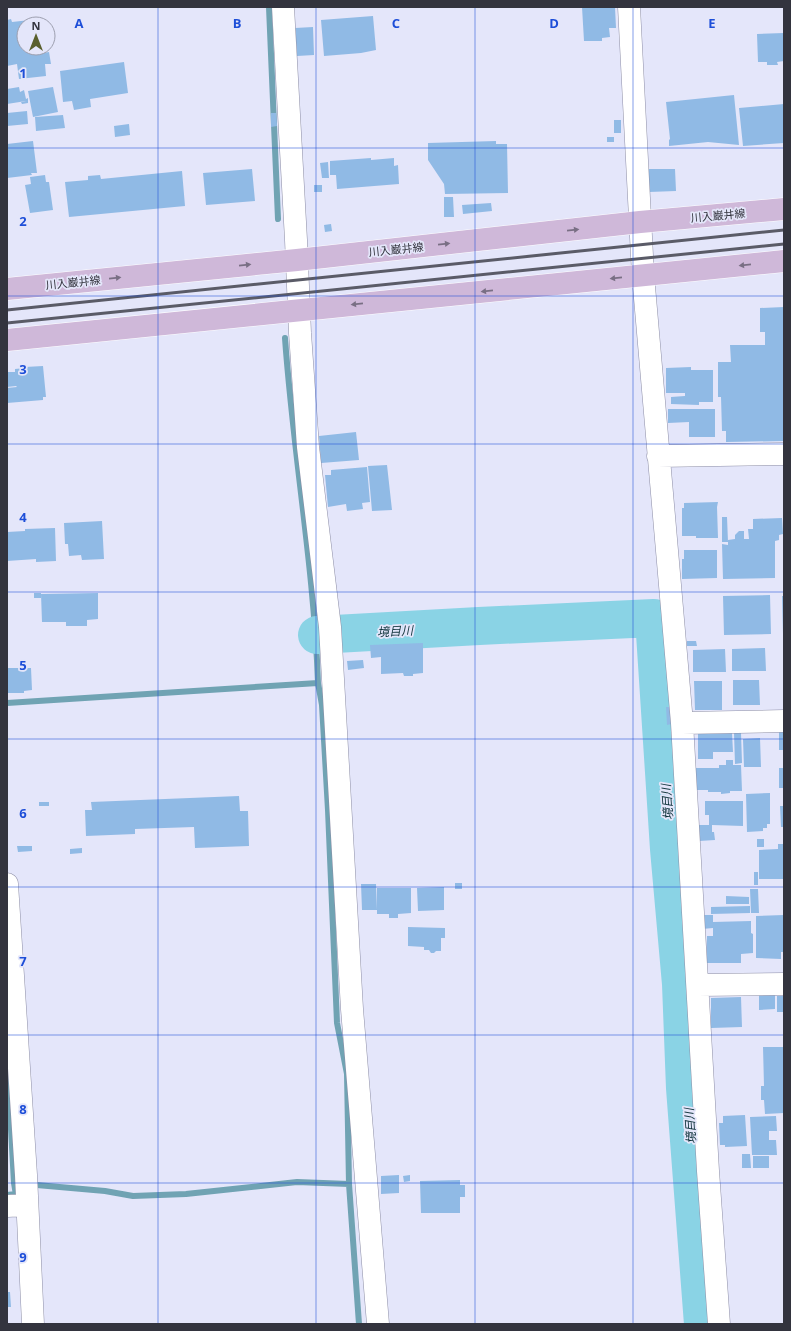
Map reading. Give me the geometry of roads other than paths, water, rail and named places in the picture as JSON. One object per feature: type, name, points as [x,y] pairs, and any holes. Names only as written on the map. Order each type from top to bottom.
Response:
[{"type":"main road","name":"川入巌井線","points":[[7,289],[297,260],[640,222],[784,209]]},
{"type":"main road","points":[[7,340],[784,261]]},
{"type":"street","points":[[283,7],[308,447],[331,634],[352,1010],[378,1324]]},
{"type":"street","points":[[629,7],[643,276],[682,724],[708,1171],[719,1324]]},
{"type":"street","points":[[658,456],[784,454]]},
{"type":"street","points":[[682,724],[784,721]]},
{"type":"street","points":[[7,884],[21,1198],[33,1324]]},
{"type":"street","points":[[698,985],[784,984]]},
{"type":"waterway","points":[[269,7],[278,219]]},
{"type":"waterway","points":[[7,703],[318,683],[316,640],[308,553],[285,338]]},
{"type":"waterway","name":"境目川","points":[[317,635],[654,618],[669,849],[681,984],[685,1088],[703,1324]]},
{"type":"waterway","points":[[318,683],[322,705],[328,810],[337,1023],[347,1074],[349,1184],[359,1324]]},
{"type":"waterway","points":[[7,1057],[14,1183],[17,1201]]},
{"type":"waterway","points":[[14,1183],[105,1191],[133,1196],[186,1194],[297,1182],[349,1184]]},
{"type":"waterway","points":[[7,1195],[16,1194]]},
{"type":"railway","points":[[7,310],[784,230]]},
{"type":"railway","points":[[7,323],[784,244]]}]
